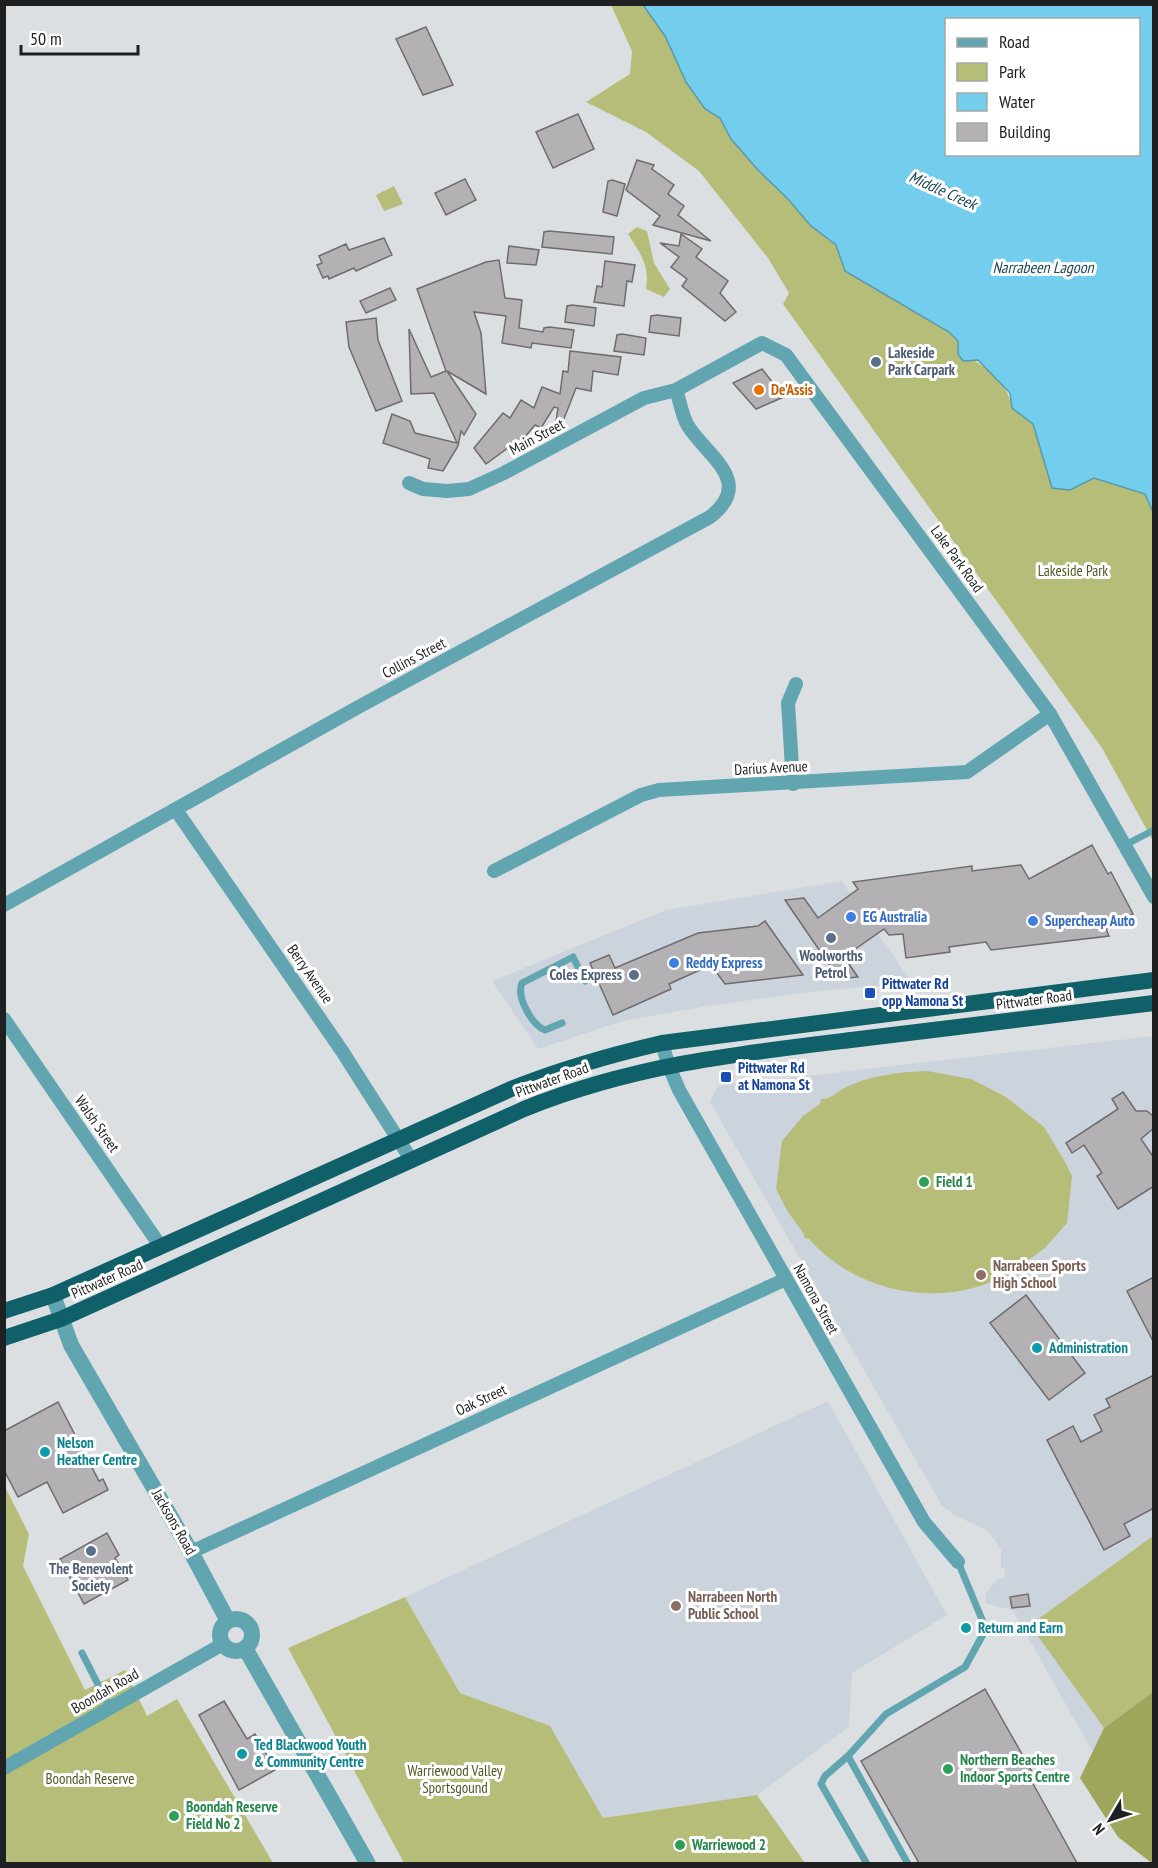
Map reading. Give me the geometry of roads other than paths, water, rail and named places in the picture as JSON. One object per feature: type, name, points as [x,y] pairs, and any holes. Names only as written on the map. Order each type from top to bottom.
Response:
[{"type":"highway","name":"Pittwater Road","points":[[4,1311],[53,1296],[400,1138],[563,1068],[662,1043],[1154,980]]},
{"type":"highway","name":"Pittwater Road","points":[[4,1338],[61,1319],[575,1088],[668,1064],[1154,1003]]},
{"type":"street","name":"Lake Park Road","points":[[676,390],[762,343],[786,355],[1050,714],[1154,897]]},
{"type":"street","name":"Main Street","points":[[409,483],[423,489],[447,492],[469,489],[504,473],[644,398],[676,390]]},
{"type":"street","name":"Collins Street","points":[[4,904],[720,509],[728,498],[729,483],[721,466],[687,424],[676,390]]},
{"type":"street","points":[[793,784],[788,703],[796,684]]},
{"type":"street","name":"Darius Avenue","points":[[494,871],[641,795],[659,790],[793,784],[966,772],[1050,714]]},
{"type":"street","name":"Berry Avenue","points":[[176,810],[400,1138],[412,1161]]},
{"type":"street","name":"Walsh Street","points":[[4,1019],[161,1247]]},
{"type":"street","name":"Namona Street","points":[[662,1043],[668,1064],[786,1279],[924,1522],[958,1562]]},
{"type":"street","name":"Oak Street","points":[[191,1552],[786,1279]]},
{"type":"street","name":"Jacksons Road","points":[[53,1296],[71,1346],[191,1552],[228,1622]]},
{"type":"street","points":[[240,1619],[248,1625],[252,1635],[245,1648],[234,1650],[223,1644],[220,1633],[228,1622],[240,1619]]},
{"type":"street","name":"Boondah Road","points":[[4,1768],[223,1644]]},
{"type":"street","points":[[245,1648],[368,1863]]},
{"type":"lane","points":[[1125,845],[1154,830]]},
{"type":"lane","points":[[562,1023],[545,1030],[536,1025],[520,993],[522,983],[573,957],[585,981]]},
{"type":"lane","points":[[867,1863],[821,1784],[825,1776],[848,1756],[886,1714],[965,1667],[986,1629],[958,1562]]},
{"type":"lane","points":[[82,1653],[110,1708]]},
{"type":"lane","points":[[848,1756],[908,1863]]},
{"type":"water","name":"Narrabeen Lagoon","points":[[643,5],[1153,5],[1153,512],[1145,494],[1094,478],[1070,490],[1052,488],[1033,424],[1012,408],[1010,393],[978,360],[963,361],[958,354],[958,341],[949,332],[845,271],[836,245],[810,225],[788,199],[758,170],[731,139],[720,118],[705,109],[686,82],[665,36]]},
{"type":"place","name":"Lakeside Park Carpark","points":[[876,362]]},
{"type":"place","name":"De'Assis","points":[[759,390]]},
{"type":"place","name":"EG Australia","points":[[851,917]]},
{"type":"place","name":"Supercheap Auto","points":[[1033,921]]},
{"type":"place","name":"Woolworths Petrol","points":[[831,938]]},
{"type":"place","name":"Reddy Express","points":[[674,963]]},
{"type":"place","name":"Coles Express","points":[[634,975]]},
{"type":"place","name":"Pittwater Rd opp Namona St","points":[[870,993]]},
{"type":"place","name":"Pittwater Rd at Namona St","points":[[726,1077]]},
{"type":"place","name":"Field 1","points":[[924,1182]]},
{"type":"place","name":"Narrabeen Sports High School","points":[[981,1275]]},
{"type":"place","name":"Administration","points":[[1037,1348]]},
{"type":"place","name":"Nelson Heather Centre","points":[[45,1452]]},
{"type":"place","name":"The Benevolent Society","points":[[91,1551]]},
{"type":"place","name":"Narrabeen North Public School","points":[[676,1606]]},
{"type":"place","name":"Return and Earn","points":[[966,1628]]},
{"type":"place","name":"Ted Blackwood Youth & Community Centre","points":[[242,1754]]},
{"type":"place","name":"Northern Beaches Indoor Sports Centre","points":[[948,1769]]},
{"type":"place","name":"Boondah Reserve Field No 2","points":[[174,1816]]},
{"type":"place","name":"Warriewood 2","points":[[680,1845]]},
{"type":"water label","name":"Middle Creek","points":[[943,190]]},
{"type":"park label","name":"Lakeside Park","points":[[1073,571]]},
{"type":"park label","name":"Boondah Reserve","points":[[90,1779]]},
{"type":"park label","name":"Warriewood Valley Sportsgound","points":[[455,1780]]}]
